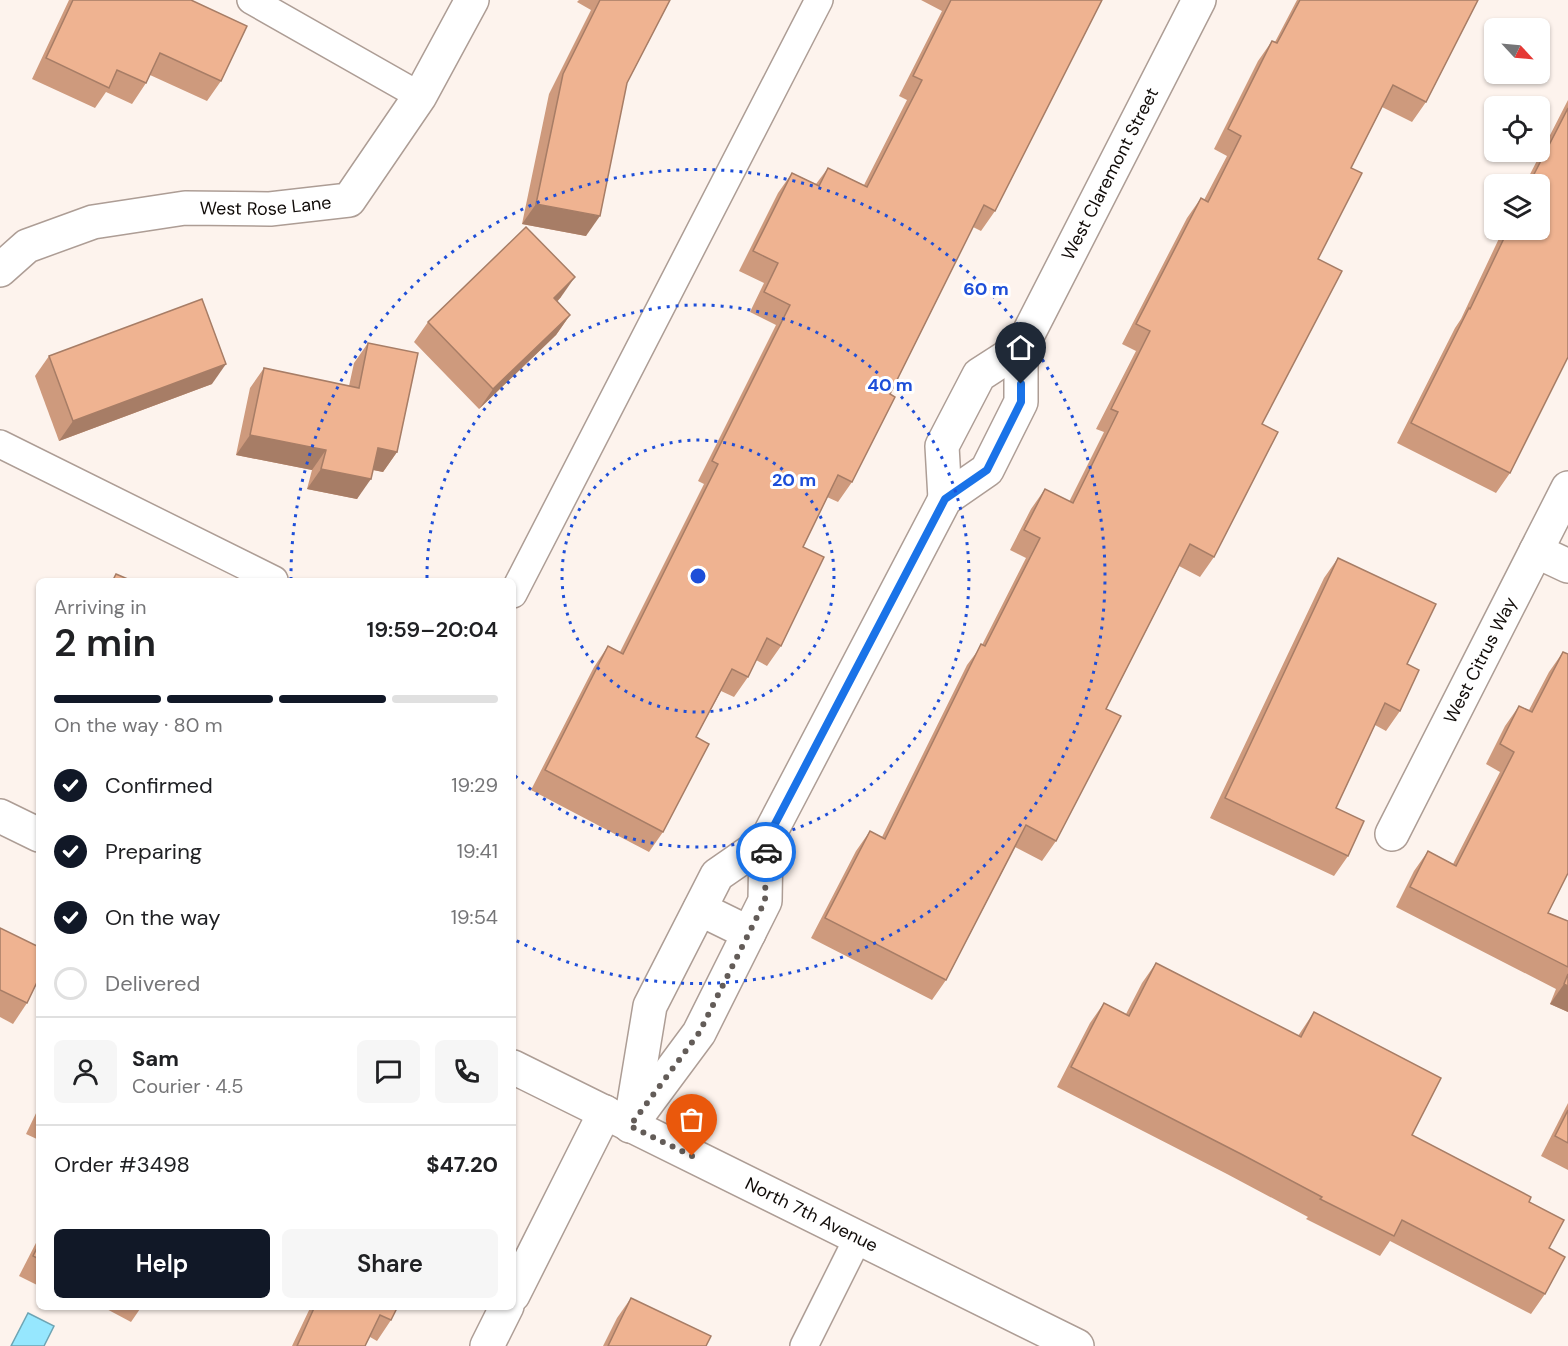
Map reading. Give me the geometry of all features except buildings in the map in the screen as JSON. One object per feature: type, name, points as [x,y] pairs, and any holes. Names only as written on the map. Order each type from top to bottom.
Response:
[{"type":"street","name":"West Rose Lane","points":[[0,270],[27,246],[93,222],[185,208],[270,209],[349,200],[420,96],[472,0]]},
{"type":"street","name":"West Claremont Street","points":[[617,1119],[699,1033],[765,901],[766,841],[945,499],[987,470],[1021,402],[1021,348],[1199,0]]},
{"type":"street","points":[[945,499],[942,446],[979,375],[1021,348]]},
{"type":"street","name":"West Citrus Way","points":[[1392,834],[1568,488]]},
{"type":"street","points":[[1536,551],[1568,566]]},
{"type":"street","points":[[0,816],[36,834]]},
{"type":"street","name":"West Claremont Street","points":[[617,1119],[650,1006],[717,874],[766,841]]},
{"type":"street","points":[[700,909],[749,933]]},
{"type":"street","name":"North 7th Avenue","points":[[516,1068],[1077,1346]]},
{"type":"street","points":[[516,1290],[617,1119]]},
{"type":"street","points":[[487,1346],[505,1310]]},
{"type":"lane","points":[[251,0],[420,96]]},
{"type":"lane","points":[[516,588],[819,0]]},
{"type":"lane","points":[[0,444],[270,578]]},
{"type":"lane","points":[[804,1346],[858,1238]]},
{"type":"water","points":[[28,1313],[54,1326],[44,1346],[11,1346]]},
{"type":"way so far","points":[[692,1156],[630,1126],[699,1033],[765,901],[766,852]]},
{"type":"route","points":[[766,852],[766,841],[945,499],[987,470],[1021,402],[1021,384]]}]
